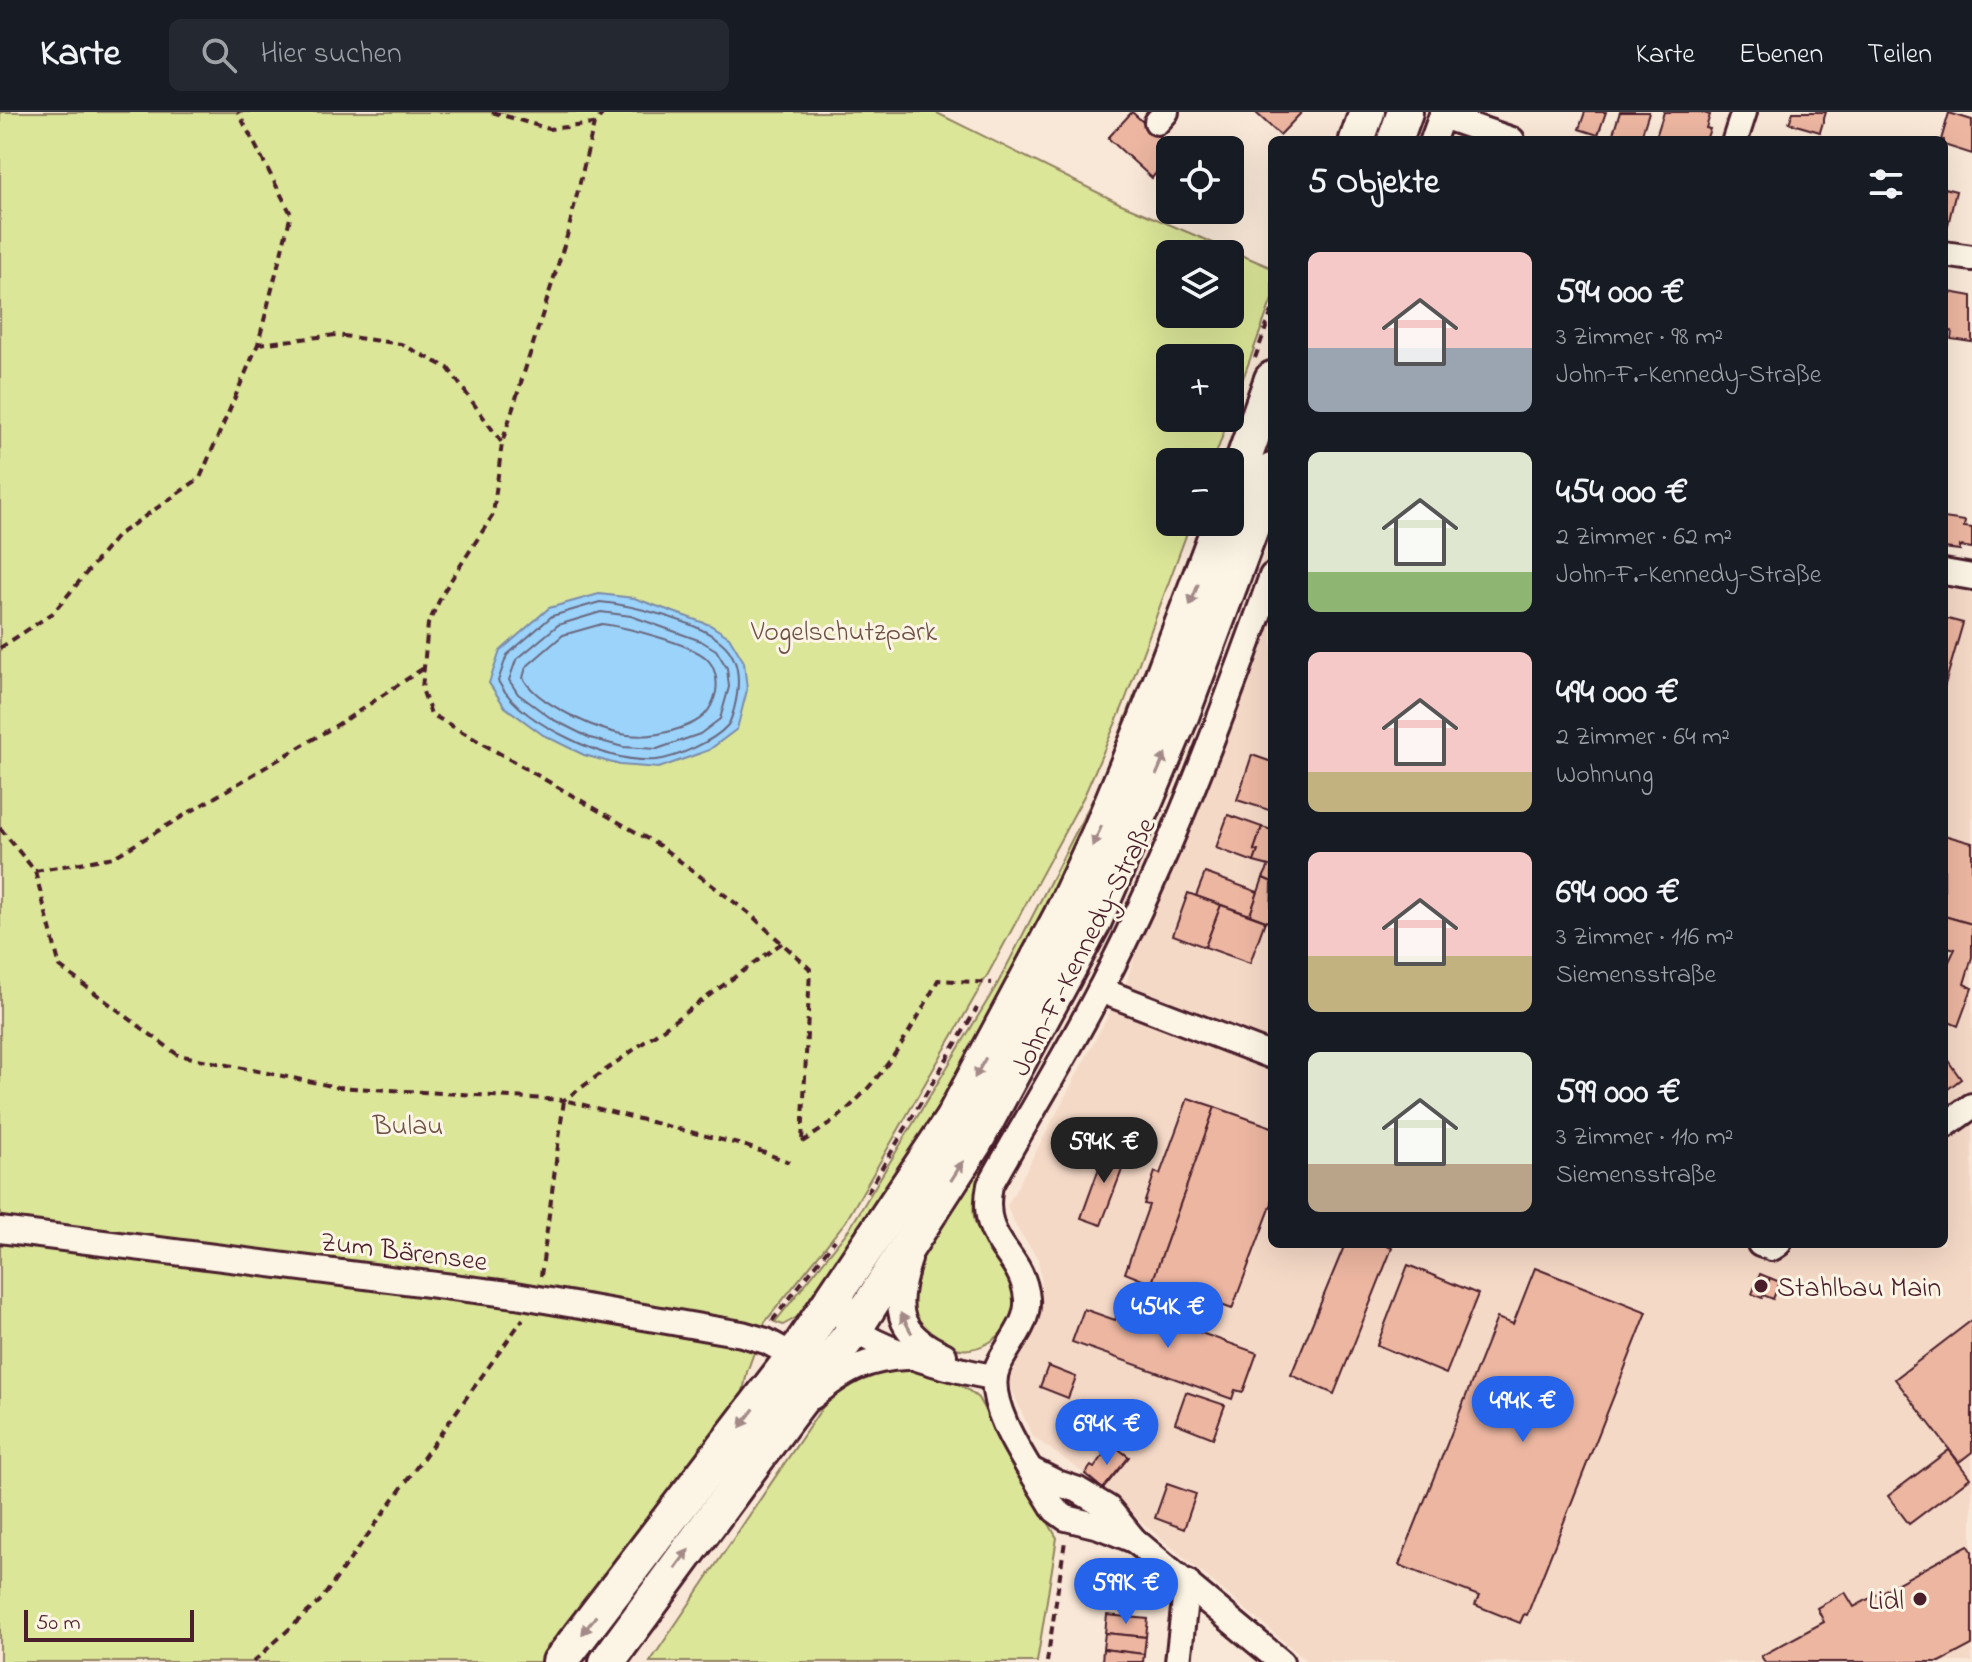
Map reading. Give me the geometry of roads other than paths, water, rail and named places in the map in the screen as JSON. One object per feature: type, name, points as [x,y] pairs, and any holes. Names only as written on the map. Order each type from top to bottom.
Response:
[{"type":"main road","points":[[1358,136],[1367,112]]},
{"type":"main road","points":[[1396,136],[1405,112]]},
{"type":"main road","points":[[1244,458],[1268,390]]},
{"type":"main road","points":[[607,1662],[854,1330],[975,1142],[1093,923],[1181,716],[1268,482]]},
{"type":"main road","points":[[560,1662],[780,1348],[843,1284],[952,1120],[1061,916],[1146,720],[1216,536]]},
{"type":"street","points":[[1736,136],[1744,112]]},
{"type":"street","points":[[1434,136],[1442,114],[1501,136]]},
{"type":"street","points":[[1948,255],[1972,258]]},
{"type":"street","points":[[1948,573],[1972,577]]},
{"type":"street","name":"John-F.-Kennedy-Straße","points":[[994,1377],[1023,1322],[1027,1297],[1019,1273],[988,1222],[990,1185],[1100,990],[1180,819],[1268,587]]},
{"type":"street","points":[[1100,990],[1268,1054]]},
{"type":"street","points":[[1948,1123],[1972,1106]]},
{"type":"street","name":"Zum Bärensee","points":[[0,1230],[538,1298],[727,1331],[780,1348]]},
{"type":"street","points":[[915,1237],[900,1289],[902,1320],[915,1339],[928,1348],[994,1377]]},
{"type":"street","points":[[843,1284],[843,1315],[854,1330],[914,1357],[967,1374],[994,1377]]},
{"type":"street","points":[[788,1416],[780,1348],[854,1330]]},
{"type":"street","points":[[788,1416],[827,1385],[862,1364],[882,1358],[914,1357]]},
{"type":"street","points":[[994,1377],[994,1394],[1002,1417],[1055,1510],[1066,1518],[1099,1526],[1134,1540]]},
{"type":"street","points":[[1033,1471],[1078,1490],[1108,1508],[1134,1540],[1281,1662]]},
{"type":"street","points":[[1178,1662],[1187,1582]]},
{"type":"water","points":[[599,594],[634,598],[710,625],[729,637],[744,662],[747,690],[737,729],[709,750],[659,768],[620,765],[584,755],[543,735],[505,707],[489,683],[500,651],[549,608]]},
{"type":"place","name":"Stahlbau Main","points":[[1761,1286]]},
{"type":"place","name":"Lidl","points":[[1920,1599]]},
{"type":"park label","name":"Vogelschutzpark","points":[[844,630]]},
{"type":"park label","name":"Bulau","points":[[408,1124]]}]
